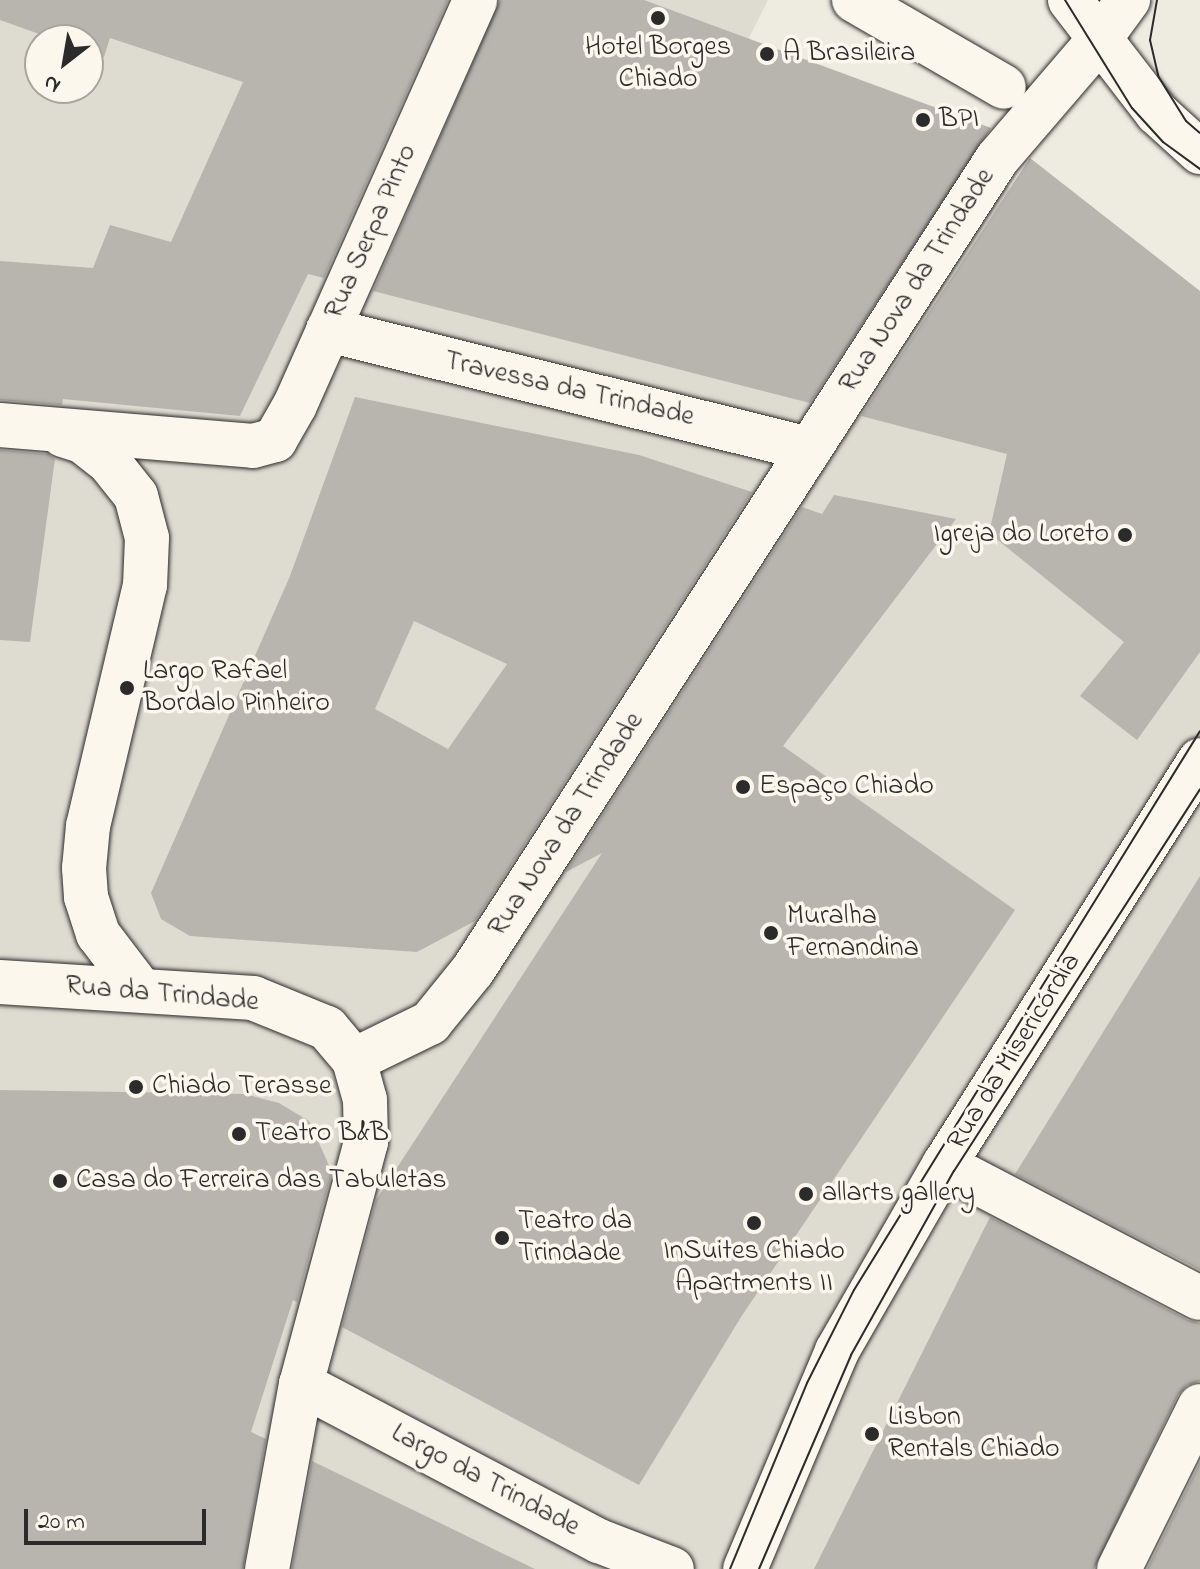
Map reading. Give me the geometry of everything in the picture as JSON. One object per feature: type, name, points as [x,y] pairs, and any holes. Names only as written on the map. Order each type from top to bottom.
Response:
[{"type":"street","name":"Rua Serpa Pinto","points":[[20,427],[253,446],[266,445],[283,432],[475,0]]},
{"type":"street","points":[[854,0],[1018,102]]},
{"type":"street","points":[[1070,0],[1098,41],[1157,113],[1200,152]]},
{"type":"street","name":"Rua Nova da Trindade","points":[[354,1060],[430,1023],[473,970],[997,159],[1018,102],[1098,41],[1128,0]]},
{"type":"street","name":"Travessa da Trindade","points":[[328,330],[809,449]]},
{"type":"street","points":[[20,427],[82,441],[109,462],[136,496],[147,538],[145,585],[88,826],[84,868],[86,897],[98,934],[139,988]]},
{"type":"street","name":"Rua da Misericórdia","points":[[745,1569],[837,1351],[944,1165],[1200,760]]},
{"type":"street","name":"Rua da Trindade","points":[[0,982],[139,988],[253,998],[327,1028],[354,1060]]},
{"type":"street","points":[[267,1569],[301,1384],[366,1142],[365,1100],[354,1060]]},
{"type":"street","points":[[944,1165],[1200,1298]]},
{"type":"street","name":"Largo da Trindade","points":[[301,1384],[599,1541],[672,1569]]},
{"type":"street","points":[[1119,1569],[1200,1406]]},
{"type":"shaded area","points":[[0,0],[768,0],[735,66],[972,156],[1200,347],[1200,1156],[1006,1534],[992,1569],[44,1569],[0,1164]]},
{"type":"building","points":[[0,0],[448,0],[324,278],[308,274],[240,416],[63,399],[62,405],[0,400],[0,261],[93,268],[110,225],[171,242],[243,82],[110,38],[104,57],[104,24],[24,24],[24,29],[0,20]]},
{"type":"building","points":[[500,0],[644,0],[991,128],[810,403],[373,291]]},
{"type":"building","points":[[1030,158],[1200,291],[1200,652],[1137,740],[1080,696],[1124,642],[989,533],[1007,454],[861,416]]},
{"type":"building","points":[[355,397],[639,455],[752,492],[475,921],[417,952],[190,936],[161,919],[151,893],[290,576]],"holes":[[[414,621],[507,664],[448,749],[375,709]]]},
{"type":"building","points":[[0,450],[48,454],[55,459],[30,642],[0,640]]},
{"type":"building","points":[[834,495],[956,519],[783,746],[1015,910],[741,1317],[639,1485],[342,1327],[376,1200],[602,853],[566,872],[802,507],[822,514]]},
{"type":"building","points":[[1200,876],[1200,1270],[1015,1174]]},
{"type":"building","points":[[0,1090],[245,1094],[279,1103],[309,1121],[332,1172],[297,1302],[293,1300],[251,1432],[266,1439],[243,1569],[0,1569]]},
{"type":"building","points":[[990,1217],[1188,1320],[1200,1323],[1200,1381],[1187,1385],[1178,1395],[1094,1569],[814,1569]]},
{"type":"building","points":[[312,1461],[535,1569],[292,1569]]},
{"type":"building","points":[[1200,1462],[1200,1569],[1147,1569]]},
{"type":"tram line","points":[[1065,0],[1132,108],[1163,142],[1200,169]]},
{"type":"tram line","points":[[1157,0],[1150,40],[1158,76],[1186,121],[1200,133]]},
{"type":"tram line","points":[[730,1569],[807,1383],[854,1290],[1200,731]]},
{"type":"tram line","points":[[759,1569],[851,1355],[954,1171],[1200,790]]},
{"type":"place","name":"Hotel Borges Chiado","points":[[658,18]]},
{"type":"place","name":"A Brasileira","points":[[767,54]]},
{"type":"place","name":"BPI","points":[[923,120]]},
{"type":"place","name":"Igreja do Loreto","points":[[1125,535]]},
{"type":"place","name":"Largo Rafael Bordalo Pinheiro","points":[[127,688]]},
{"type":"place","name":"Espaço Chiado","points":[[743,787]]},
{"type":"place","name":"Muralha Fernandina","points":[[771,933]]},
{"type":"place","name":"Chiado Terasse","points":[[136,1087]]},
{"type":"place","name":"Teatro B&B","points":[[239,1134]]},
{"type":"place","name":"Casa do Ferreira das Tabuletas","points":[[60,1181]]},
{"type":"place","name":"allarts gallery","points":[[806,1194]]},
{"type":"place","name":"InSuites Chiado Apartments II","points":[[754,1223]]},
{"type":"place","name":"Teatro da Trindade","points":[[502,1238]]},
{"type":"place","name":"Lisbon Rentals Chiado","points":[[872,1434]]}]
